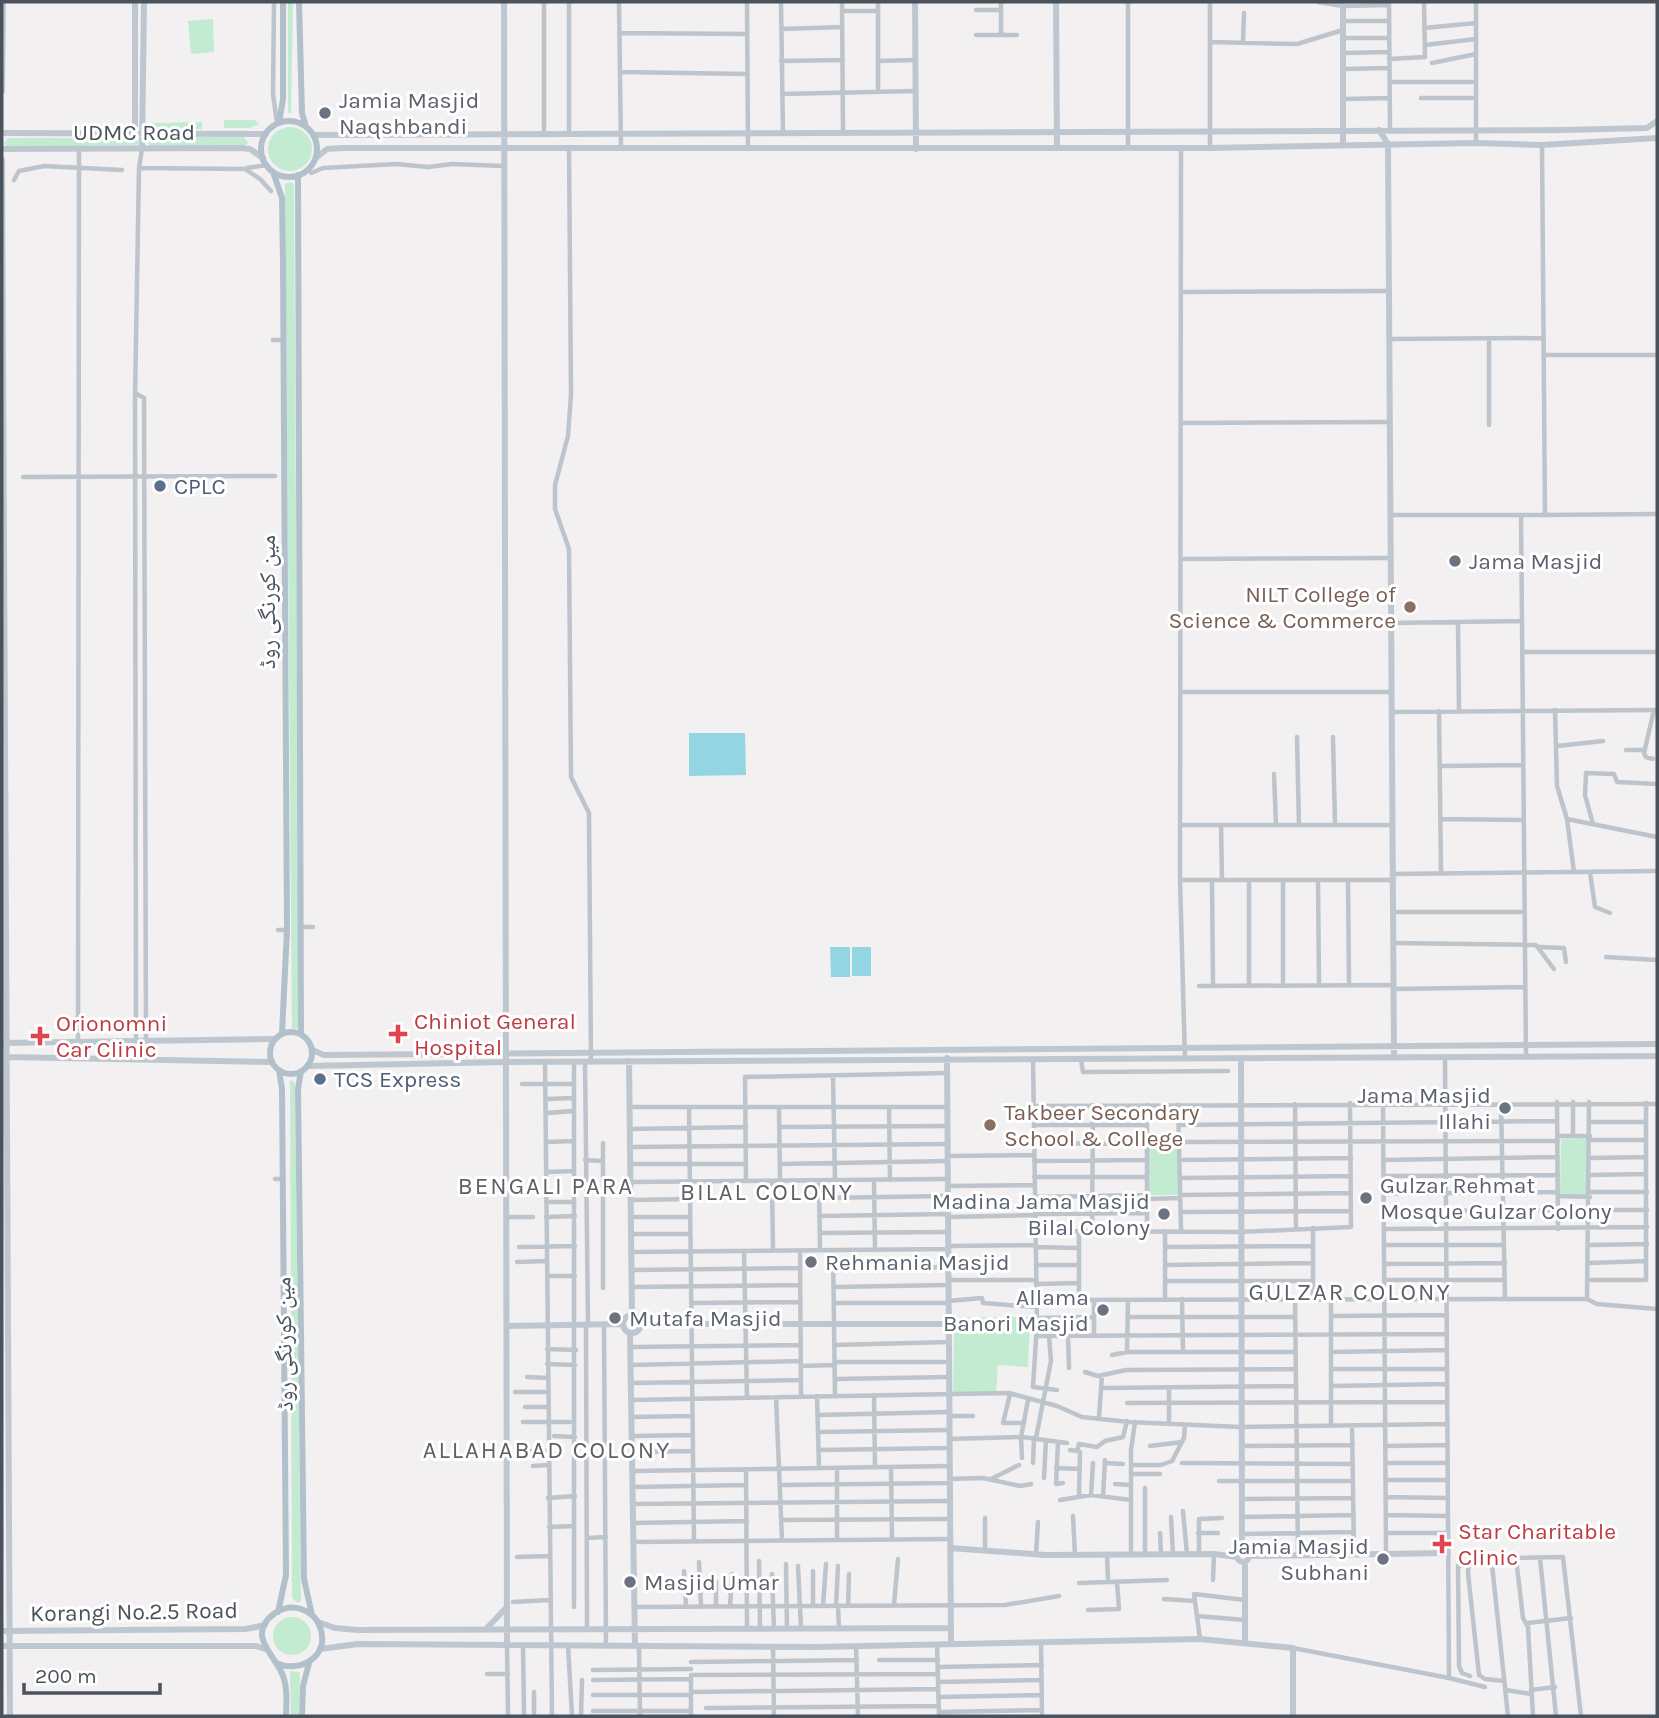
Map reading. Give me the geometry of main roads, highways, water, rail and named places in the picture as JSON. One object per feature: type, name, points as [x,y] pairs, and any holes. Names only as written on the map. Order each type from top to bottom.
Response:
[{"type":"main road","points":[[278,123],[283,99],[283,2]]},
{"type":"main road","points":[[299,2],[304,72],[302,113],[317,147],[316,158],[308,169],[298,175],[281,176],[273,172],[263,158],[266,134],[278,123],[289,121],[306,127]]},
{"type":"main road","name":"مین کورنگی روڈ","points":[[273,172],[282,198],[287,930],[282,1033]]},
{"type":"main road","name":"مین کورنگی روڈ","points":[[298,175],[303,927],[301,1034]]},
{"type":"main road","points":[[282,1033],[301,1034],[312,1050],[304,1068],[290,1074],[279,1070],[272,1062],[270,1050],[275,1039],[282,1033]]},
{"type":"main road","name":"مین کورنگی روڈ","points":[[304,1068],[298,1089],[304,1579],[312,1615]]},
{"type":"main road","name":"مین کورنگی روڈ","points":[[278,1612],[286,1576],[279,1070]]},
{"type":"main road","points":[[286,1716],[286,1685],[276,1663],[265,1649],[266,1625],[278,1612],[296,1608],[312,1615],[322,1631],[320,1649],[309,1663],[303,1686],[302,1716]]},
{"type":"main road","points":[[276,1663],[292,1668],[309,1663]]},
{"type":"water","points":[[689,733],[745,733],[746,775],[689,776]]},
{"type":"water","points":[[830,947],[850,947],[850,977],[831,977]]},
{"type":"water","points":[[852,947],[871,947],[871,976],[852,976]]},
{"type":"place","name":"Jamia Masjid Naqshbandi","points":[[325,113]]},
{"type":"place","name":"CPLC","points":[[160,486]]},
{"type":"place","name":"Jama Masjid","points":[[1455,561]]},
{"type":"place","name":"NILT College of Science & Commerce","points":[[1410,607]]},
{"type":"place","name":"Chiniot General Hospital","points":[[398,1034]]},
{"type":"place","name":"Orionomni Car Clinic","points":[[40,1036]]},
{"type":"place","name":"TCS Express","points":[[320,1079]]},
{"type":"place","name":"Jama Masjid Illahi","points":[[1505,1108]]},
{"type":"place","name":"Takbeer Secondary School & College","points":[[990,1125]]},
{"type":"place","name":"Gulzar Rehmat Mosque Gulzar Colony","points":[[1366,1198]]},
{"type":"place","name":"Madina Jama Masjid Bilal Colony","points":[[1164,1214]]},
{"type":"place","name":"Rehmania Masjid","points":[[811,1262]]},
{"type":"place","name":"Allama Banori Masjid","points":[[1103,1310]]},
{"type":"place","name":"Mutafa Masjid","points":[[615,1318]]},
{"type":"place","name":"Star Charitable Clinic","points":[[1442,1544]]},
{"type":"place","name":"Jamia Masjid Subhani","points":[[1383,1559]]},
{"type":"place","name":"Masjid Umar","points":[[630,1582]]},
{"type":"district","name":"BENGALI PARA","points":[[546,1186]]},
{"type":"district","name":"BILAL COLONY","points":[[767,1192]]},
{"type":"district","name":"GULZAR COLONY","points":[[1350,1292]]},
{"type":"district","name":"ALLAHABAD COLONY","points":[[547,1450]]}]
